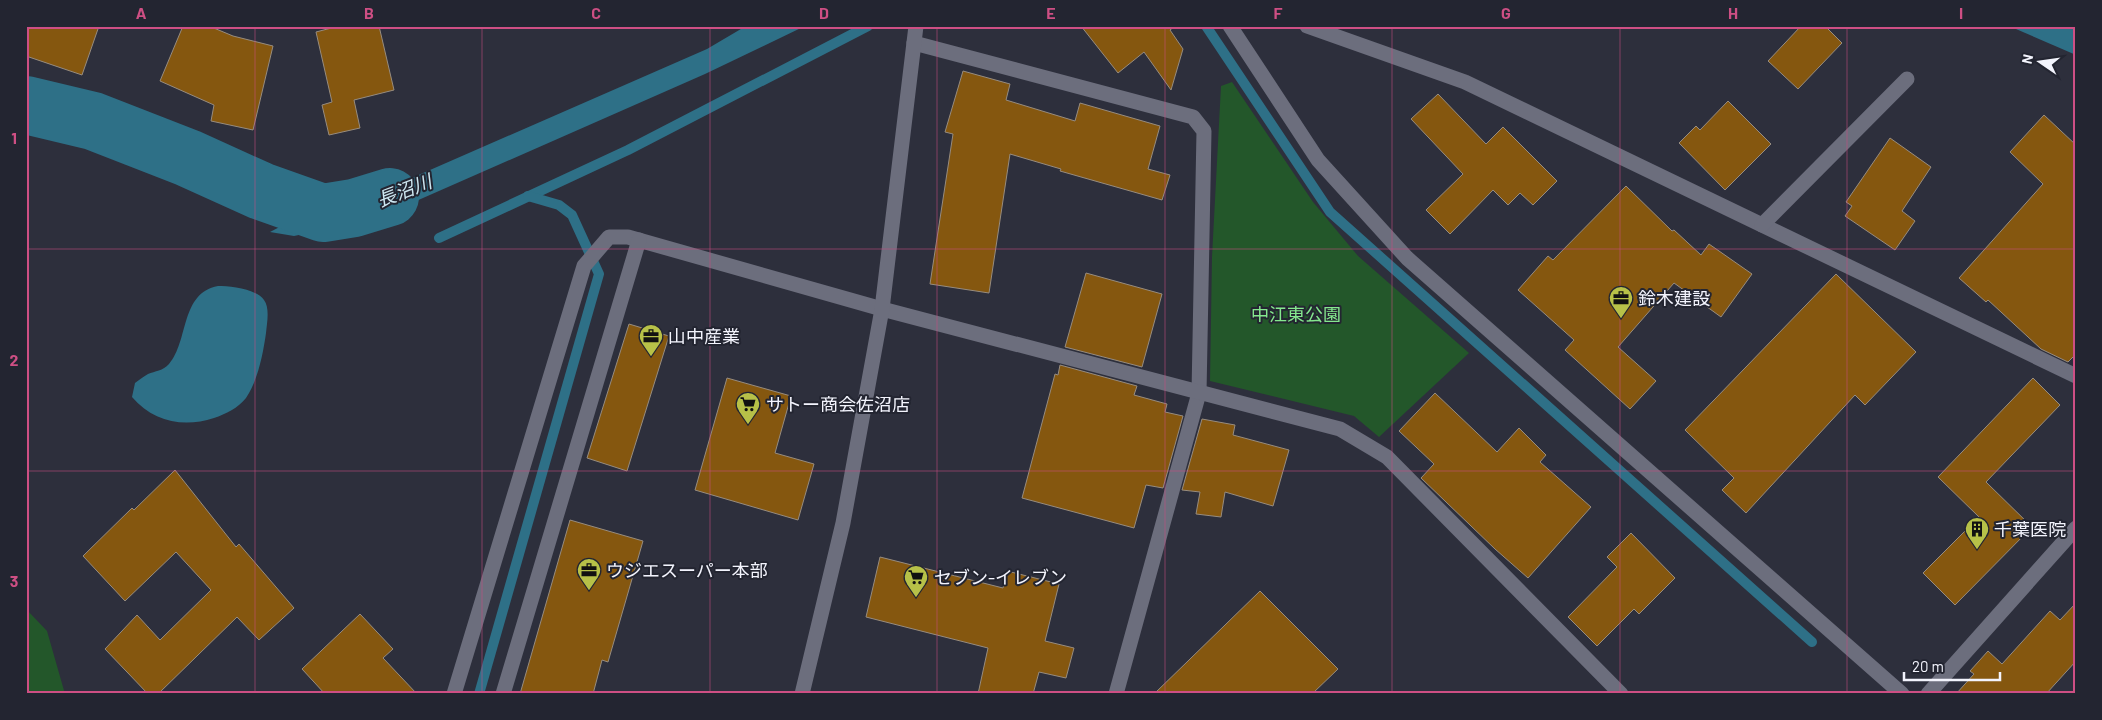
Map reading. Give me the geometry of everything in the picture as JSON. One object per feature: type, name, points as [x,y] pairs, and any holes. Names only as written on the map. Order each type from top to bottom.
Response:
[{"type":"street","points":[[802,694],[843,523],[882,309],[916,26]]},
{"type":"street","points":[[1230,26],[1318,160],[1407,258],[1902,694]]},
{"type":"street","points":[[1307,26],[1465,82],[2076,376]]},
{"type":"street","points":[[914,43],[1192,117],[1204,131],[1199,393],[1116,694]]},
{"type":"street","points":[[1762,225],[1907,80]]},
{"type":"street","points":[[454,694],[584,266],[609,237],[628,236],[882,309],[1340,429],[1387,457],[1621,694]]},
{"type":"street","points":[[503,694],[639,240]]},
{"type":"street","points":[[1928,694],[2076,528]]},
{"type":"green space","name":"中江東公園","points":[[1232,82],[1313,202],[1358,256],[1469,353],[1379,437],[1354,416],[1210,381],[1212,257],[1221,86]]},
{"type":"green space","points":[[26,609],[47,631],[65,694],[26,694]]},
{"type":"water","points":[[746,26],[805,26],[705,74],[398,209],[346,225],[294,236],[270,232],[331,200],[353,200],[398,184],[707,49]]},
{"type":"water","points":[[2009,26],[2076,26],[2076,55]]},
{"type":"water","points":[[218,286],[256,293],[266,303],[268,316],[266,333],[262,358],[254,383],[243,402],[232,410],[218,416],[203,421],[191,422],[170,421],[159,417],[149,412],[132,397],[135,383],[148,374],[162,369],[169,364],[180,343],[191,308],[197,298],[206,290]]},
{"type":"building","points":[[26,26],[99,26],[82,75],[26,56]]},
{"type":"building","points":[[183,26],[209,26],[233,36],[273,46],[253,130],[211,121],[214,105],[160,81]]},
{"type":"building","points":[[339,26],[379,26],[394,90],[354,100],[360,128],[329,135],[322,105],[332,102],[316,32]]},
{"type":"building","points":[[1081,26],[1175,26],[1170,30],[1183,49],[1171,90],[1144,52],[1118,73]]},
{"type":"building","points":[[1801,26],[1825,26],[1842,43],[1798,89],[1768,61]]},
{"type":"building","points":[[963,71],[1010,84],[1006,100],[1075,121],[1080,103],[1160,126],[1148,169],[1170,175],[1162,200],[1060,171],[1061,169],[1010,154],[989,293],[930,284],[953,134],[945,132]]},
{"type":"building","points":[[1438,94],[1486,144],[1503,127],[1557,181],[1533,205],[1520,193],[1508,205],[1493,190],[1450,234],[1426,210],[1463,174],[1411,119]]},
{"type":"building","points":[[1728,101],[1771,144],[1725,190],[1679,143],[1696,126],[1700,130]]},
{"type":"building","points":[[2044,115],[2076,145],[2076,354],[2068,362],[2041,349],[1988,300],[1986,302],[1959,278],[2043,184],[2010,152]]},
{"type":"building","points":[[1890,138],[1931,167],[1902,211],[1915,221],[1895,250],[1845,216],[1852,206],[1846,202]]},
{"type":"building","points":[[1626,186],[1672,231],[1674,230],[1701,255],[1709,244],[1752,274],[1721,317],[1674,283],[1618,347],[1656,381],[1630,409],[1565,350],[1574,340],[1518,290],[1548,256],[1553,260]]},
{"type":"building","points":[[1086,273],[1162,294],[1142,367],[1065,347]]},
{"type":"building","points":[[1836,274],[1916,352],[1865,405],[1855,395],[1746,513],[1722,490],[1734,478],[1685,430]]},
{"type":"building","points":[[629,324],[669,336],[627,471],[587,458]]},
{"type":"building","points":[[1060,365],[1137,386],[1134,395],[1167,404],[1165,412],[1183,416],[1163,488],[1146,485],[1134,528],[1022,498],[1055,374],[1058,375]]},
{"type":"building","name":"サトー商会佐沼店","points":[[727,378],[791,396],[775,453],[814,464],[798,520],[695,490]]},
{"type":"building","points":[[2033,378],[2060,405],[1986,482],[2032,527],[1955,605],[1923,573],[1979,517],[1938,477]]},
{"type":"building","points":[[1435,393],[1497,452],[1519,428],[1546,455],[1540,462],[1591,507],[1528,578],[1421,478],[1434,464],[1399,431]]},
{"type":"building","points":[[1202,419],[1235,425],[1233,435],[1289,450],[1273,506],[1225,492],[1221,517],[1196,514],[1200,492],[1182,490]]},
{"type":"building","points":[[175,470],[236,547],[239,544],[294,608],[259,640],[237,617],[158,694],[148,694],[105,649],[137,615],[160,640],[211,590],[176,552],[125,601],[83,556],[132,508],[134,510]]},
{"type":"building","name":"ウジエスーパー本部","points":[[570,520],[643,541],[608,662],[602,660],[593,694],[520,694]]},
{"type":"building","points":[[1631,533],[1675,578],[1639,614],[1634,609],[1597,646],[1568,617],[1617,567],[1607,557]]},
{"type":"building","points":[[880,557],[1003,588],[1007,571],[1059,584],[1045,641],[1074,648],[1066,678],[1039,672],[1033,694],[978,694],[988,648],[866,617]]},
{"type":"building","points":[[1260,591],[1338,669],[1312,694],[1154,694]]},
{"type":"building","points":[[2076,603],[2076,661],[2046,694],[1956,694],[1974,674],[1970,671],[1988,651],[2002,664],[2050,611],[2060,620]]},
{"type":"building","points":[[360,614],[393,649],[383,658],[417,694],[325,694],[302,669]]},
{"type":"waterway","points":[[439,238],[628,150],[868,26]]},
{"type":"waterway","points":[[1206,26],[1330,212],[1812,642]]},
{"type":"waterway","name":"長沼川","points":[[26,105],[93,121],[188,158],[261,191],[323,213],[354,208],[390,197]]},
{"type":"waterway","points":[[479,694],[599,274],[572,215],[559,205],[528,196]]},
{"type":"place","name":"鈴木建設","points":[[1621,319]]},
{"type":"place","name":"山中産業","points":[[651,357]]},
{"type":"place","name":"サトー商会佐沼店","points":[[748,425]]},
{"type":"place","name":"千葉医院","points":[[1977,550]]},
{"type":"place","name":"ウジエスーパー本部","points":[[589,591]]},
{"type":"place","name":"セブン-イレブン","points":[[916,598]]}]
